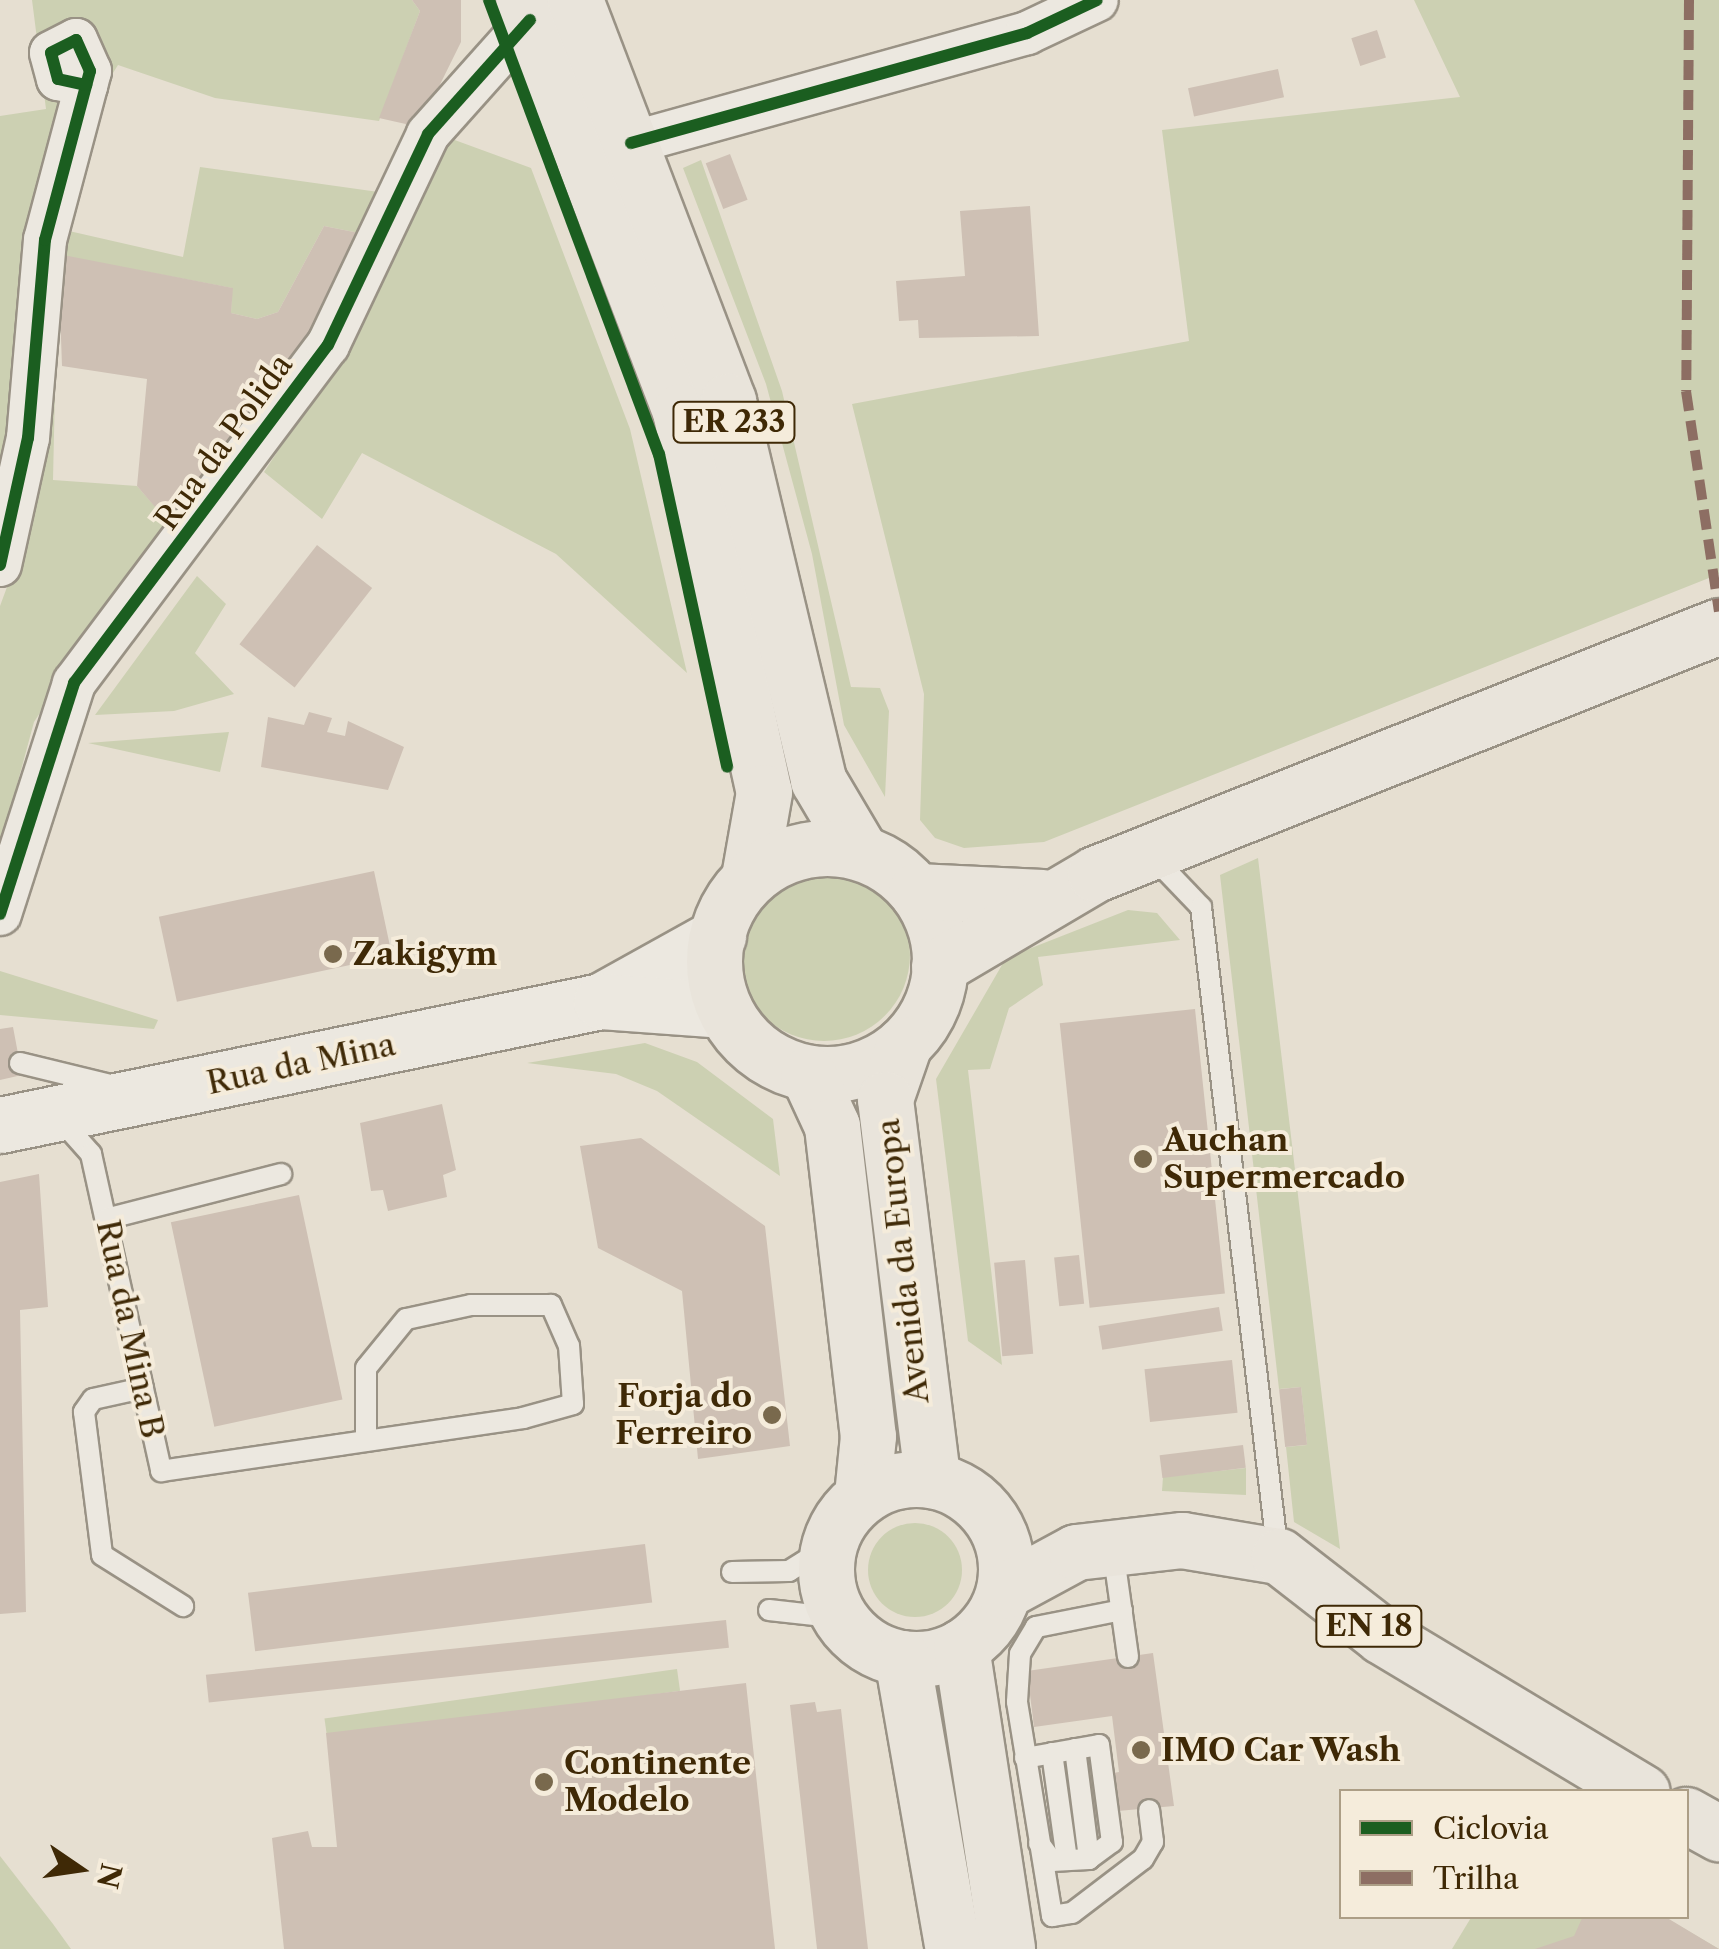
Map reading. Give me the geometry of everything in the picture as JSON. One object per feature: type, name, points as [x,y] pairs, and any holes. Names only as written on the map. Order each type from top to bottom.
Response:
[{"type":"main road","name":"ER 233","points":[[543,7],[631,143],[728,401],[818,780],[860,851]]},
{"type":"main road","name":"ER 233","points":[[543,7],[680,411],[728,597],[764,792],[748,877]]},
{"type":"main road","points":[[939,966],[1042,897],[1719,626]]},
{"type":"main road","points":[[808,848],[860,851],[916,891],[934,923],[939,966],[925,1018],[904,1044],[850,1073],[808,1074],[758,1052],[725,1010],[712,962],[718,936],[748,877],[808,848]]},
{"type":"main road","points":[[916,891],[1042,897]]},
{"type":"main road","points":[[601,1000],[718,936]]},
{"type":"main road","points":[[601,1000],[725,1010]]},
{"type":"main road","name":"Rua da Mina","points":[[0,1125],[100,1117],[601,1000]]},
{"type":"main road","name":"Avenida da Europa","points":[[904,1044],[885,1099],[932,1479]]},
{"type":"main road","name":"Avenida da Europa","points":[[808,1074],[832,1126],[868,1436],[862,1496]]},
{"type":"main road","points":[[932,1479],[967,1493],[997,1526],[1004,1591],[961,1647],[902,1658],[867,1645],[840,1618],[826,1577],[829,1546],[862,1496],[932,1479]]},
{"type":"main road","name":"EN 18","points":[[997,1526],[1094,1550]]},
{"type":"main road","name":"EN 18","points":[[1004,1591],[1094,1550],[1182,1540],[1278,1556],[1382,1636],[1637,1789]]},
{"type":"main road","points":[[961,1647],[1007,1949]]},
{"type":"main road","points":[[902,1658],[953,1949]]},
{"type":"main road","points":[[1689,1817],[1719,1832]]},
{"type":"street","points":[[631,143],[1027,33],[1098,0]]},
{"type":"street","name":"Rua da Polida","points":[[0,914],[74,683],[328,345],[428,134],[543,7]]},
{"type":"street","points":[[0,565],[28,438],[46,240],[86,85]]},
{"type":"lane","points":[[1148,854],[1201,907],[1278,1556]]},
{"type":"lane","points":[[20,1063],[100,1117]]},
{"type":"lane","name":"Rua da Mina B","points":[[100,1117],[106,1219],[161,1471],[366,1441],[573,1404],[568,1346],[551,1306],[472,1305],[406,1320],[366,1368],[366,1441]]},
{"type":"lane","points":[[106,1219],[281,1174]]},
{"type":"lane","points":[[144,1388],[93,1399],[84,1412],[102,1555],[183,1606]]},
{"type":"lane","points":[[732,1572],[789,1570],[829,1546]]},
{"type":"lane","points":[[1094,1550],[1122,1610],[1128,1656]]},
{"type":"lane","points":[[769,1610],[840,1618]]},
{"type":"lane","points":[[1122,1610],[1036,1627],[1020,1654],[1026,1758],[1052,1916],[1072,1913],[1143,1859],[1153,1842],[1149,1810]]},
{"type":"lane","points":[[1026,1758],[1099,1745],[1113,1838],[1090,1859],[1052,1861],[1038,1843]]},
{"type":"lane","points":[[1052,1753],[1066,1860]]},
{"type":"green space","points":[[32,0],[412,0],[420,11],[379,121],[215,98],[118,65],[103,89],[69,231],[183,257],[200,167],[407,196],[441,135],[531,168],[630,429],[687,673],[556,554],[362,453],[322,519],[264,472],[336,363],[364,234],[324,226],[278,312],[257,319],[231,313],[232,288],[58,255],[53,480],[137,486],[167,520],[34,722],[0,848],[0,606],[24,541],[0,527],[0,116],[46,109]]},
{"type":"green space","points":[[1414,0],[1719,0],[1719,574],[1044,842],[964,848],[935,838],[920,820],[924,694],[852,404],[1189,341],[1162,130],[1460,97]]},
{"type":"green space","points":[[701,160],[782,391],[851,687],[880,688],[889,711],[885,797],[844,725],[812,554],[766,384],[683,168]]},
{"type":"green space","points":[[197,576],[226,604],[195,653],[234,694],[174,711],[95,715]]},
{"type":"green space","points":[[229,732],[220,772],[88,743]]},
{"type":"green space","points":[[1258,858],[1340,1549],[1294,1522],[1286,1447],[1307,1445],[1301,1387],[1279,1389],[1220,875]]},
{"type":"green space","points":[[824,869],[857,876],[885,894],[903,922],[910,955],[903,988],[885,1016],[857,1034],[824,1041],[791,1034],[763,1016],[745,988],[738,955],[745,922],[763,894],[791,876]]},
{"type":"green space","points":[[1128,910],[1157,913],[1180,940],[1038,957],[1043,985],[1009,1008],[990,1069],[968,1070],[1002,1365],[968,1341],[936,1079],[1006,958]]},
{"type":"green space","points":[[0,971],[158,1020],[154,1029],[0,1015]]},
{"type":"green space","points":[[645,1043],[697,1062],[773,1119],[780,1176],[657,1091],[616,1074],[527,1063]]},
{"type":"green space","points":[[1246,1468],[1246,1495],[1162,1491],[1163,1477]]},
{"type":"green space","points":[[915,1523],[933,1527],[948,1537],[958,1552],[962,1570],[958,1588],[948,1603],[933,1613],[915,1617],[897,1613],[882,1603],[872,1588],[868,1570],[872,1552],[882,1537],[897,1527]]},
{"type":"green space","points":[[677,1669],[680,1691],[328,1740],[324,1719]]},
{"type":"green space","points":[[0,1856],[53,1924],[71,1949],[0,1949]]},
{"type":"green space","points":[[1470,1919],[1667,1919],[1719,1949],[1452,1949]]},
{"type":"building","points":[[412,0],[461,0],[461,42],[419,127],[379,118],[420,11]]},
{"type":"building","points":[[1377,30],[1386,58],[1360,66],[1351,38]]},
{"type":"building","points":[[1278,69],[1284,97],[1194,116],[1188,88]]},
{"type":"building","points":[[730,154],[748,200],[723,209],[706,163]]},
{"type":"building","points":[[1030,206],[1039,336],[919,338],[918,320],[899,321],[896,281],[965,276],[960,211]]},
{"type":"building","points":[[324,226],[364,234],[326,311],[174,529],[137,486],[147,379],[62,366],[58,254],[233,288],[231,313],[257,319],[278,312]]},
{"type":"building","points":[[317,545],[372,588],[295,687],[239,644]]},
{"type":"building","points":[[309,712],[332,718],[327,732],[345,736],[348,721],[404,747],[388,790],[261,767],[268,717],[304,725]]},
{"type":"building","points":[[374,871],[392,956],[177,1002],[159,917]]},
{"type":"building","name":"Auchan Supermercado","points":[[1195,1009],[1225,1293],[1090,1308],[1060,1023]]},
{"type":"building","points":[[13,1027],[22,1075],[0,1080],[0,1029]]},
{"type":"building","points":[[442,1104],[456,1170],[443,1175],[447,1197],[388,1211],[383,1190],[371,1191],[360,1123]]},
{"type":"building","points":[[641,1138],[765,1226],[790,1446],[698,1459],[682,1291],[598,1248],[580,1146]]},
{"type":"building","points":[[39,1174],[48,1307],[20,1310],[26,1612],[0,1614],[0,1182]]},
{"type":"building","points":[[299,1195],[342,1399],[214,1427],[171,1222]]},
{"type":"building","points":[[1079,1255],[1084,1304],[1059,1306],[1054,1258]]},
{"type":"building","points":[[1025,1260],[1033,1354],[1002,1356],[994,1263]]},
{"type":"building","points":[[1219,1307],[1223,1331],[1102,1350],[1099,1326]]},
{"type":"building","points":[[1232,1360],[1238,1413],[1150,1422],[1144,1369]]},
{"type":"building","points":[[1301,1387],[1307,1445],[1285,1447],[1279,1389]]},
{"type":"building","points":[[1243,1445],[1246,1468],[1162,1478],[1160,1455]]},
{"type":"building","points":[[645,1544],[652,1603],[255,1651],[248,1593]]},
{"type":"building","points":[[726,1620],[729,1648],[209,1703],[206,1675]]},
{"type":"building","name":"IMO Car Wash","points":[[1153,1653],[1174,1806],[1050,1817],[1044,1785],[1119,1772],[1112,1716],[1034,1727],[1027,1671]]},
{"type":"building","name":"Continente Modelo","points":[[746,1683],[775,1949],[284,1949],[272,1838],[308,1831],[312,1847],[337,1847],[326,1733]]},
{"type":"building","points":[[815,1702],[817,1712],[841,1709],[868,1949],[817,1949],[790,1705]]},
{"type":"building","points":[[1582,1919],[1669,1919],[1719,1949],[1535,1949],[1574,1936]]},
{"type":"marked path","points":[[1689,0],[1686,391],[1719,612]]},
{"type":"cycle path","points":[[489,0],[659,454],[727,767]]},
{"type":"cycle path","points":[[631,143],[1027,33],[1097,0]]},
{"type":"cycle path","points":[[0,914],[74,683],[328,345],[428,134],[530,20]]},
{"type":"cycle path","points":[[0,565],[28,438],[45,240],[90,71],[76,40],[51,53],[58,79],[86,85]]},
{"type":"place","name":"Zakigym","points":[[333,954]]},
{"type":"place","name":"Auchan Supermercado","points":[[1143,1159]]},
{"type":"place","name":"Forja do Ferreiro","points":[[772,1415]]},
{"type":"place","name":"IMO Car Wash","points":[[1141,1750]]},
{"type":"place","name":"Continente Modelo","points":[[544,1782]]}]
